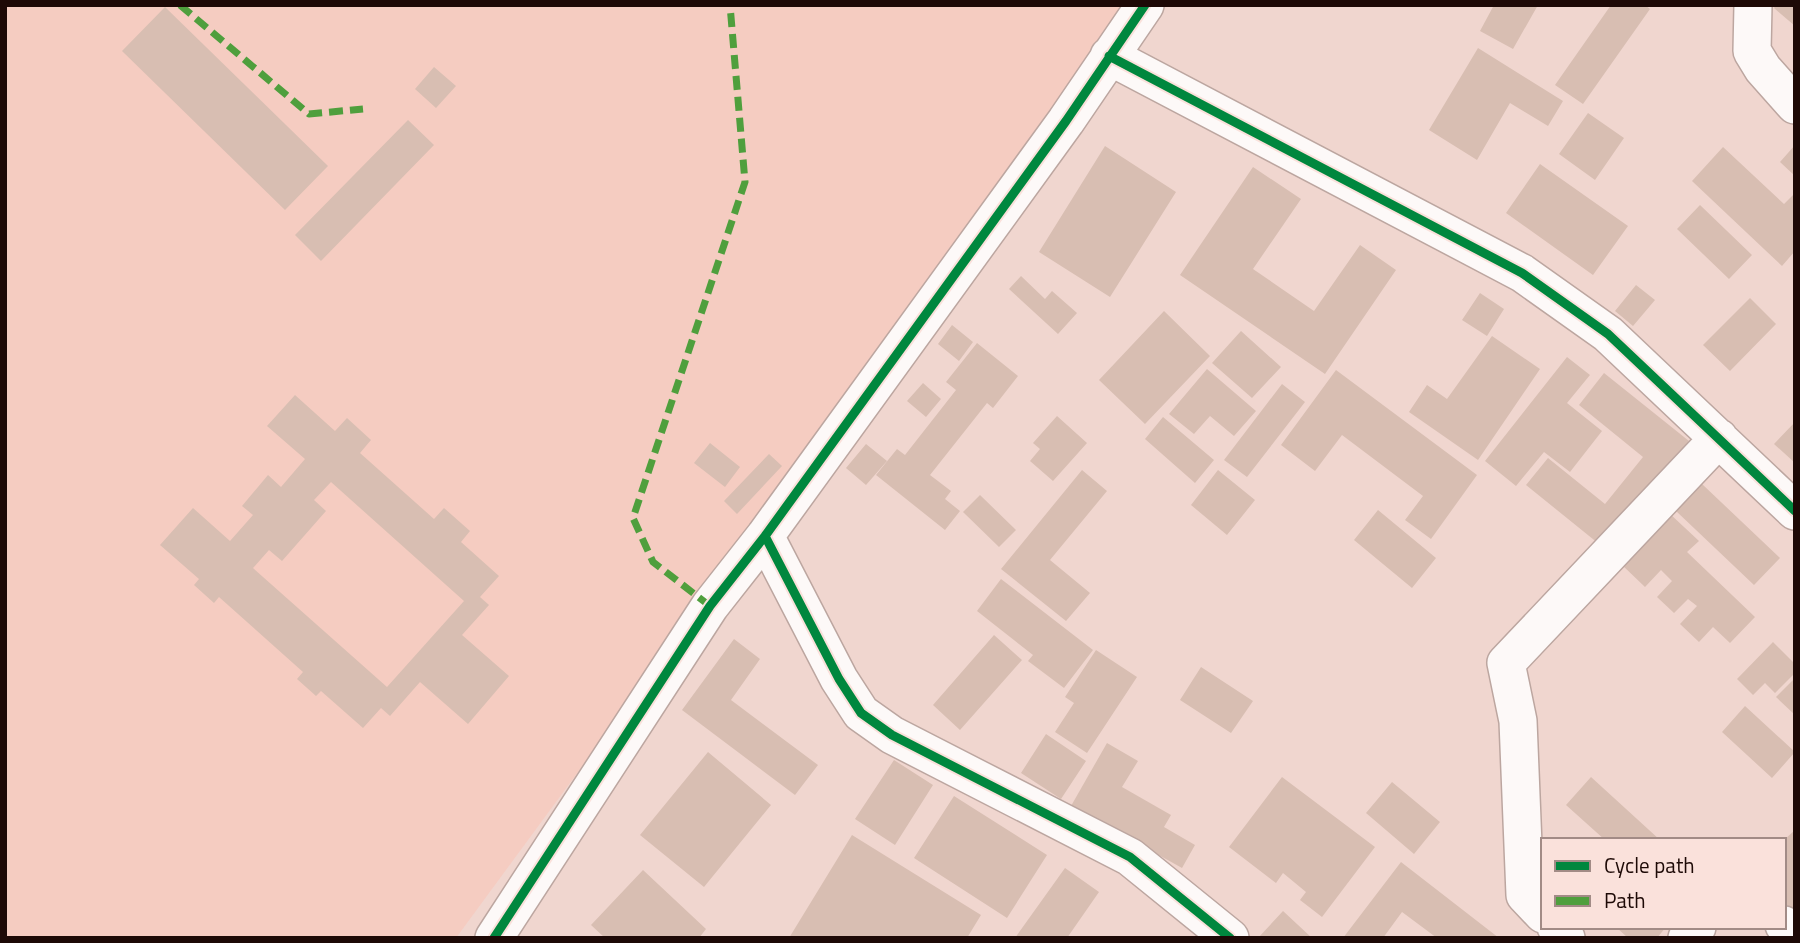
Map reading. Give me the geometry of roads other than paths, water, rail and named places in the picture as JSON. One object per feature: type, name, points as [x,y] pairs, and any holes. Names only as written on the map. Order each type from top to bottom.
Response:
[{"type":"street","points":[[494,938],[710,606],[765,536],[1066,121],[1145,5]]},
{"type":"street","points":[[1753,5],[1752,51],[1763,69],[1795,106]]},
{"type":"street","points":[[1109,56],[1522,273],[1608,334],[1795,511]]},
{"type":"street","points":[[1541,912],[1525,895],[1518,721],[1506,663],[1719,438]]},
{"type":"street","points":[[765,536],[839,679],[861,713],[892,735],[1130,858],[1230,938]]}]
